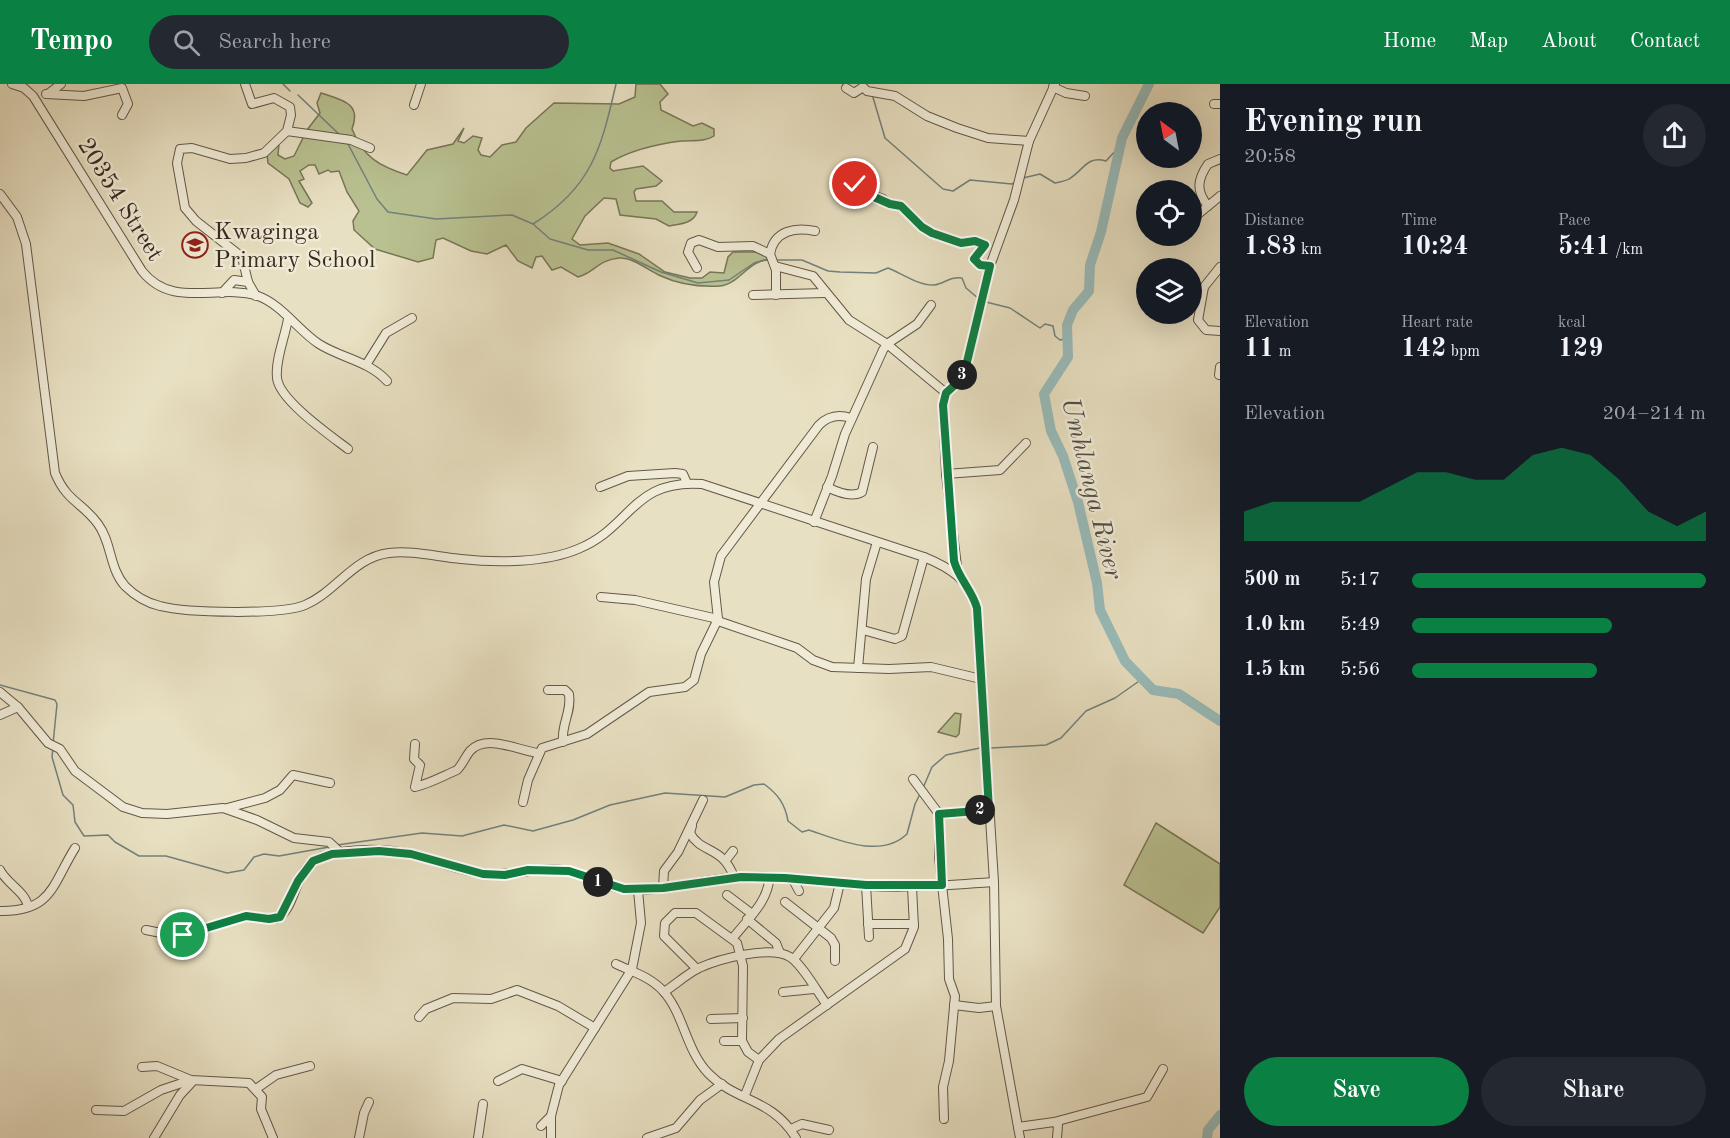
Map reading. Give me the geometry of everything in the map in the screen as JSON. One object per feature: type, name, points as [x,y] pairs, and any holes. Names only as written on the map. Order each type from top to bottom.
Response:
[{"type":"street","name":"20354 Street","points":[[12,84],[24,88],[33,96],[146,276],[162,287],[180,294],[222,293],[256,296]]},
{"type":"street","points":[[46,94],[61,84]]},
{"type":"street","points":[[245,84],[252,104],[274,98],[290,107],[291,115],[287,131],[267,150],[256,156],[230,159],[182,148],[177,156],[184,208],[196,221],[242,257],[248,282],[256,296],[321,345],[366,364],[387,381]]},
{"type":"street","points":[[414,105],[421,84]]},
{"type":"street","points":[[958,575],[942,418],[946,394],[958,382],[966,366],[979,304],[990,266],[1014,201],[1029,141],[1054,86],[1070,94],[1085,96]]},
{"type":"street","points":[[846,88],[854,93],[862,87],[867,91],[895,96],[940,123],[987,137],[1029,141]]},
{"type":"street","points":[[33,96],[46,94],[84,96],[122,88],[128,104],[122,115]]},
{"type":"street","points":[[287,131],[351,140],[370,148]]},
{"type":"street","points":[[1208,206],[1200,196],[1198,186],[1208,164],[1220,159]]},
{"type":"street","points":[[846,182],[890,204],[901,206],[922,227],[932,233],[961,243],[975,241],[985,245],[974,259],[980,265],[990,266]]},
{"type":"street","points":[[0,194],[16,217],[26,244],[55,472],[68,497],[101,529],[121,581],[133,593],[151,603],[182,609],[286,610],[318,598],[358,565],[386,553],[483,561],[565,554],[586,546],[606,533],[634,506],[660,487],[687,483],[702,484],[942,564],[958,575],[970,590],[977,608],[994,882],[996,1006],[1020,1138]]},
{"type":"street","points":[[1202,211],[1220,196]]},
{"type":"street","points":[[776,295],[772,246],[782,233],[804,228],[816,231]]},
{"type":"street","points":[[697,268],[688,252],[691,243],[699,240],[717,247],[753,246],[771,255]]},
{"type":"street","points":[[775,266],[813,276],[849,320],[886,344],[946,394]]},
{"type":"street","points":[[1220,267],[1204,287],[1198,320],[1206,330],[1220,331]]},
{"type":"street","points":[[222,293],[234,280],[248,282]]},
{"type":"street","points":[[753,296],[825,293]]},
{"type":"street","points":[[814,522],[851,418],[886,344],[920,321],[931,305]]},
{"type":"street","points":[[366,364],[386,333],[412,318]]},
{"type":"street","points":[[288,319],[277,373],[278,384],[303,413],[348,449]]},
{"type":"street","points":[[523,802],[538,753],[544,747],[594,730],[649,692],[690,684],[697,675],[701,654],[718,620],[714,594],[717,566],[721,556],[821,423],[838,416],[851,418]]},
{"type":"street","points":[[946,474],[1000,470],[1026,443]]},
{"type":"street","points":[[827,487],[839,493],[856,495],[862,492],[873,447]]},
{"type":"street","points":[[600,487],[628,476],[675,472],[683,474],[687,483]]},
{"type":"street","points":[[858,668],[866,579],[877,542]]},
{"type":"street","points":[[863,630],[895,639],[902,636],[924,558]]},
{"type":"street","points":[[601,597],[646,602],[718,620],[797,648],[822,665],[858,668],[931,667],[981,679]]},
{"type":"street","points":[[548,690],[565,690],[570,696],[570,707],[562,732],[563,742]]},
{"type":"street","points":[[0,692],[18,707],[48,743],[60,749],[67,763],[75,771],[129,810],[167,814],[223,808],[265,798],[280,790],[293,775],[330,783]]},
{"type":"street","points":[[0,716],[18,707]]},
{"type":"street","points":[[415,744],[414,759],[420,765],[415,787],[435,783],[448,773],[457,770],[470,751],[479,745],[502,744],[520,751],[538,753]]},
{"type":"street","points":[[913,779],[939,814],[949,979],[955,996],[949,1060],[943,1087],[944,1119]]},
{"type":"street","points":[[663,888],[664,871],[692,824],[703,800]]},
{"type":"street","points":[[223,808],[257,820],[294,838],[329,842],[339,852]]},
{"type":"street","points":[[939,814],[989,810]]},
{"type":"street","points":[[692,824],[690,833],[694,840],[726,860],[734,878]]},
{"type":"street","points":[[0,911],[28,907],[47,898],[75,848]]},
{"type":"street","points":[[146,930],[176,936],[246,916],[276,919],[284,913],[308,865],[323,856],[339,852],[394,851],[466,871],[494,874],[546,869],[569,871],[607,886],[638,890],[734,878],[769,877],[912,887],[994,882]]},
{"type":"street","points":[[726,860],[733,851]]},
{"type":"street","points":[[0,870],[4,878],[26,899],[28,907]]},
{"type":"street","points":[[733,938],[769,889],[769,877]]},
{"type":"street","points":[[792,878],[798,891]]},
{"type":"street","points":[[794,959],[834,908],[840,883]]},
{"type":"street","points":[[866,885],[869,937]]},
{"type":"street","points":[[745,1095],[759,1060],[779,1039],[905,949],[912,936],[914,924],[912,887]]},
{"type":"street","points":[[551,1138],[551,1116],[555,1094],[632,969],[641,923],[638,890]]},
{"type":"street","points":[[727,895],[772,939],[780,953]]},
{"type":"street","points":[[785,902],[833,941],[835,961]]},
{"type":"street","points":[[697,969],[669,943],[663,929],[667,918],[675,913],[696,913],[733,938],[743,966],[742,1041],[748,1052],[759,1060]]},
{"type":"street","points":[[868,924],[914,924]]},
{"type":"street","points":[[664,992],[697,969],[740,956],[780,953],[794,959],[827,1005]]},
{"type":"street","points":[[616,964],[632,969],[664,992],[700,1064],[722,1084],[779,1115],[796,1138]]},
{"type":"street","points":[[783,992],[814,989]]},
{"type":"street","points":[[419,1017],[426,1009],[453,998],[491,999],[517,990],[558,1006],[595,1028]]},
{"type":"street","points":[[845,993],[851,1000]]},
{"type":"street","points":[[954,1005],[979,1008],[996,1006]]},
{"type":"street","points":[[711,1019],[743,1017]]},
{"type":"street","points":[[724,1041],[742,1041]]},
{"type":"street","points":[[142,1066],[157,1066],[193,1080]]},
{"type":"street","points":[[256,1089],[276,1075],[310,1066]]},
{"type":"street","points":[[498,1081],[522,1068],[562,1081]]},
{"type":"street","points":[[1018,1127],[1054,1122],[1147,1097],[1163,1069]]},
{"type":"street","points":[[154,1138],[180,1095],[193,1080]]},
{"type":"street","points":[[96,1110],[124,1111],[161,1090],[193,1080],[245,1081],[262,1097],[261,1109],[273,1138]]},
{"type":"street","points":[[647,1138],[676,1128],[700,1100],[722,1084]]},
{"type":"street","points":[[359,1138],[364,1113],[369,1102]]},
{"type":"street","points":[[478,1138],[483,1104]]},
{"type":"street","points":[[541,1126],[551,1116]]},
{"type":"street","points":[[1054,1122],[1058,1125],[1057,1138]]},
{"type":"street","points":[[791,1129],[802,1124],[829,1130]]},
{"type":"green space","points":[[636,84],[660,84],[668,94],[660,102],[661,110],[693,126],[702,123],[714,129],[714,136],[703,140],[681,141],[636,151],[611,162],[610,168],[613,171],[643,166],[662,181],[656,186],[636,189],[634,192],[636,201],[662,201],[674,212],[697,212],[690,221],[669,226],[656,219],[620,215],[616,199],[604,198],[585,216],[572,239],[580,245],[608,243],[639,254],[665,272],[690,278],[702,278],[710,272],[724,273],[728,257],[733,252],[757,252],[768,256],[768,260],[755,264],[726,285],[690,285],[668,279],[624,258],[606,261],[578,277],[561,267],[552,270],[542,256],[536,257],[532,268],[518,261],[506,245],[487,254],[471,251],[443,238],[436,240],[433,258],[418,262],[375,249],[354,230],[353,221],[359,211],[347,192],[339,171],[328,170],[319,174],[315,165],[309,165],[300,171],[304,179],[299,181],[312,203],[308,207],[300,203],[289,179],[268,163],[267,154],[279,143],[278,155],[285,159],[294,156],[307,130],[320,113],[317,103],[321,93],[343,101],[352,108],[354,120],[352,129],[356,139],[373,159],[407,175],[427,150],[453,144],[464,128],[458,141],[464,143],[473,136],[482,138],[478,150],[481,155],[490,157],[502,145],[516,142],[526,128],[554,103],[619,104],[635,97]]},
{"type":"green space","points":[[955,713],[961,714],[959,734],[956,737],[938,732]]},
{"type":"green space","points":[[1156,823],[1220,864],[1220,907],[1203,933],[1124,885]]},
{"type":"waterway","points":[[283,84],[290,91]]},
{"type":"waterway","points":[[533,224],[569,196],[581,181],[599,147],[616,84]]},
{"type":"waterway","name":"Umhlanga River","points":[[1149,84],[1122,138],[1101,232],[1090,265],[1089,291],[1073,310],[1067,325],[1068,357],[1044,394],[1051,431],[1063,456],[1078,502],[1097,583],[1100,610],[1125,661],[1153,690],[1179,694],[1220,721]]},
{"type":"waterway","points":[[872,94],[885,138],[943,189],[953,191],[970,180],[1012,184],[1016,182]]},
{"type":"waterway","points":[[298,95],[341,136]]},
{"type":"waterway","points":[[348,144],[377,199],[388,212],[436,219],[512,215],[533,224],[550,239],[588,250],[613,250],[661,272],[698,283],[729,280],[754,263],[768,259]]},
{"type":"waterway","points":[[1023,178],[1040,174],[1055,183],[1066,180],[1094,160],[1106,161],[1120,146]]},
{"type":"waterway","points":[[775,260],[802,260],[828,271],[840,272],[876,273],[888,268],[928,285],[962,278],[966,288],[979,299]]},
{"type":"waterway","points":[[986,302],[1010,308],[1040,328],[1045,324],[1053,326],[1055,336],[1060,340],[1068,338]]},
{"type":"waterway","points":[[991,748],[1046,745],[1061,738],[1086,711],[1115,698],[1142,679]]},
{"type":"waterway","points":[[0,685],[55,700],[57,704],[53,744]]},
{"type":"waterway","points":[[53,748],[52,757],[63,795],[73,805],[75,822],[84,836],[108,835],[115,842],[139,856],[166,856],[227,873],[244,870],[254,857],[264,854],[279,856],[329,847]]},
{"type":"waterway","points":[[923,788],[932,767],[946,755],[980,748]]},
{"type":"waterway","points":[[337,845],[422,833],[462,836],[504,825],[533,831],[573,820],[610,805],[665,793],[725,797],[754,785],[764,784],[780,800],[788,821],[802,832],[809,830],[860,845],[885,845],[907,834],[920,794]]},
{"type":"waterway","name":"Umhlanga River","points":[[1207,1138],[1208,1130],[1220,1115]]},
{"type":"place","name":"Kwaginga Primary School","points":[[195,245]]},
{"type":"route","points":[[183,935],[246,916],[276,919],[284,913],[308,865],[323,856],[352,852],[394,851],[483,874],[505,875],[546,869],[569,871],[607,886],[638,890],[741,877],[912,887],[942,885],[938,838],[939,814],[943,816],[973,810],[989,810],[977,608],[970,590],[958,575],[954,561],[942,418],[946,393],[958,382],[966,366],[979,304],[990,266],[982,266],[974,259],[985,245],[975,241],[970,244],[961,243],[932,233],[919,225],[906,209],[865,193],[855,184]]}]
